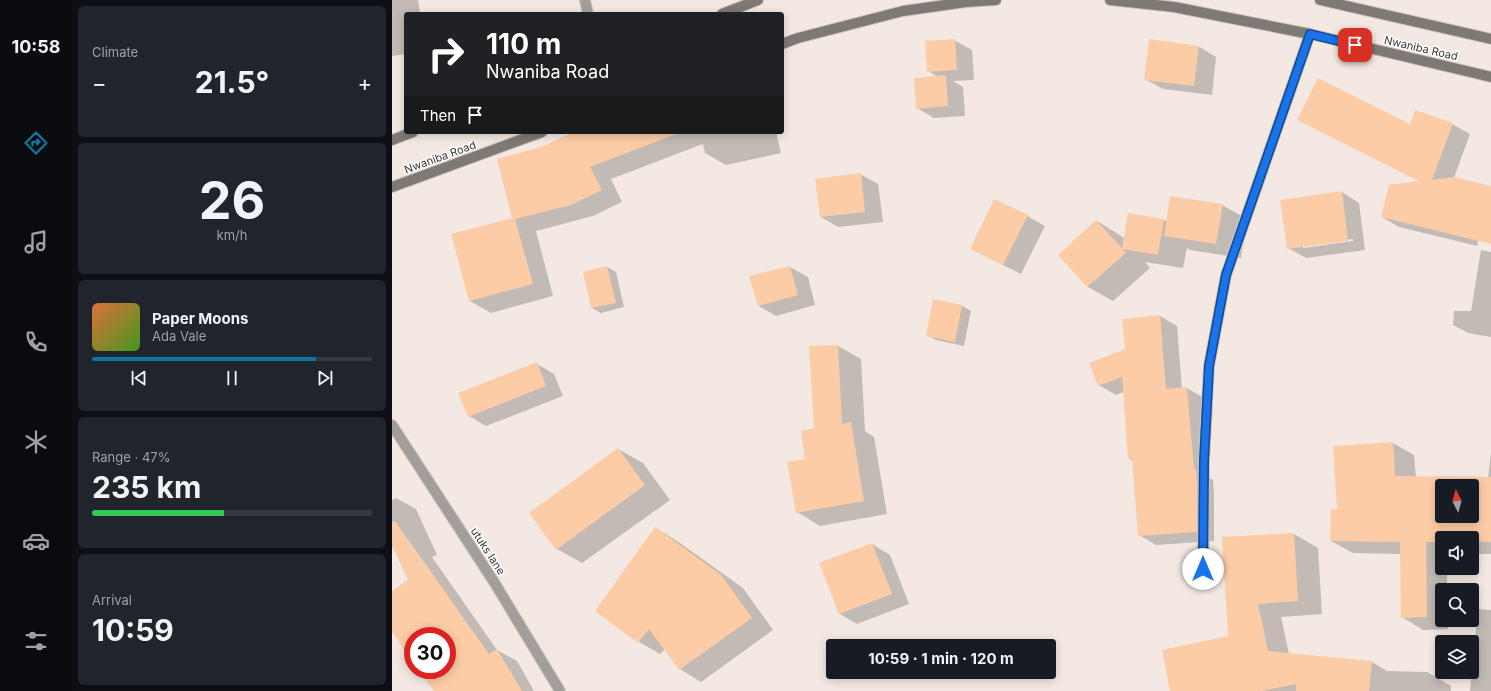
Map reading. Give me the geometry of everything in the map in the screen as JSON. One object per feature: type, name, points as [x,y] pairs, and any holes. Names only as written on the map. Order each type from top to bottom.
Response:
[{"type":"main road","points":[[727,12],[758,0]]},
{"type":"main road","points":[[784,43],[798,38],[903,11],[966,2],[996,0]]},
{"type":"main road","name":"Nwaniba Road","points":[[1110,0],[1174,7],[1310,34],[1491,77]]},
{"type":"main road","points":[[1320,0],[1337,2],[1491,39]]},
{"type":"main road","points":[[392,140],[408,134]]},
{"type":"main road","name":"Nwaniba Road","points":[[392,187],[537,134]]},
{"type":"street","points":[[585,0],[588,12]]},
{"type":"street","points":[[1203,569],[1204,461],[1209,366],[1226,275],[1310,34]]},
{"type":"street","name":"utuks lane","points":[[392,425],[494,582],[560,691]]},
{"type":"building","points":[[955,39],[957,70],[927,72],[925,41]]},
{"type":"building","points":[[1149,39],[1199,46],[1194,86],[1144,80]]},
{"type":"building","points":[[946,75],[948,106],[916,109],[914,78]]},
{"type":"building","points":[[1318,78],[1410,124],[1415,110],[1453,123],[1432,180],[1454,177],[1491,186],[1491,244],[1381,217],[1389,185],[1419,181],[1297,120]]},
{"type":"building","points":[[570,134],[676,134],[590,167],[602,190],[571,205],[515,219],[533,284],[469,301],[451,234],[512,218],[497,159],[544,146]]},
{"type":"building","points":[[861,173],[865,212],[820,217],[815,179]]},
{"type":"building","points":[[1342,191],[1348,241],[1287,249],[1280,200]]},
{"type":"building","points":[[1170,196],[1223,204],[1216,244],[1164,236]]},
{"type":"building","points":[[994,199],[1028,215],[1003,265],[970,249]]},
{"type":"building","points":[[1128,213],[1164,219],[1158,255],[1122,249],[1126,253],[1087,287],[1058,255],[1096,220],[1122,248]]},
{"type":"building","points":[[607,266],[616,303],[591,308],[583,272]]},
{"type":"building","points":[[790,266],[798,295],[758,306],[749,276]]},
{"type":"building","points":[[933,299],[962,305],[955,342],[926,336]]},
{"type":"building","points":[[1160,315],[1166,389],[1187,387],[1194,469],[1196,469],[1197,483],[1197,532],[1138,536],[1132,458],[1128,459],[1122,377],[1098,386],[1089,363],[1125,349],[1122,319]]},
{"type":"building","points":[[838,345],[842,424],[851,422],[864,501],[796,513],[787,462],[805,459],[801,431],[814,428],[809,346]]},
{"type":"building","points":[[537,362],[546,386],[468,417],[458,393]]},
{"type":"building","points":[[1393,442],[1395,476],[1491,477],[1491,542],[1479,542],[1479,531],[1435,531],[1435,542],[1426,542],[1427,617],[1401,618],[1400,542],[1330,541],[1331,509],[1337,509],[1333,446]]},
{"type":"building","points":[[618,448],[645,485],[556,550],[529,513]]},
{"type":"building","points":[[395,521],[489,654],[497,649],[522,691],[434,691],[425,679],[456,679],[456,627],[404,627],[404,649],[392,632],[392,591],[408,580],[392,545],[392,522]]},
{"type":"building","points":[[655,527],[721,575],[752,618],[679,670],[649,629],[638,643],[595,611]]},
{"type":"building","points":[[1294,533],[1298,601],[1258,604],[1268,651],[1372,661],[1369,691],[1296,691],[1296,684],[1262,691],[1170,691],[1162,650],[1228,636],[1222,537]]},
{"type":"building","points":[[872,543],[892,594],[839,614],[819,563]]},
{"type":"route","points":[[1203,569],[1204,461],[1209,366],[1226,275],[1310,34],[1355,45]]}]
